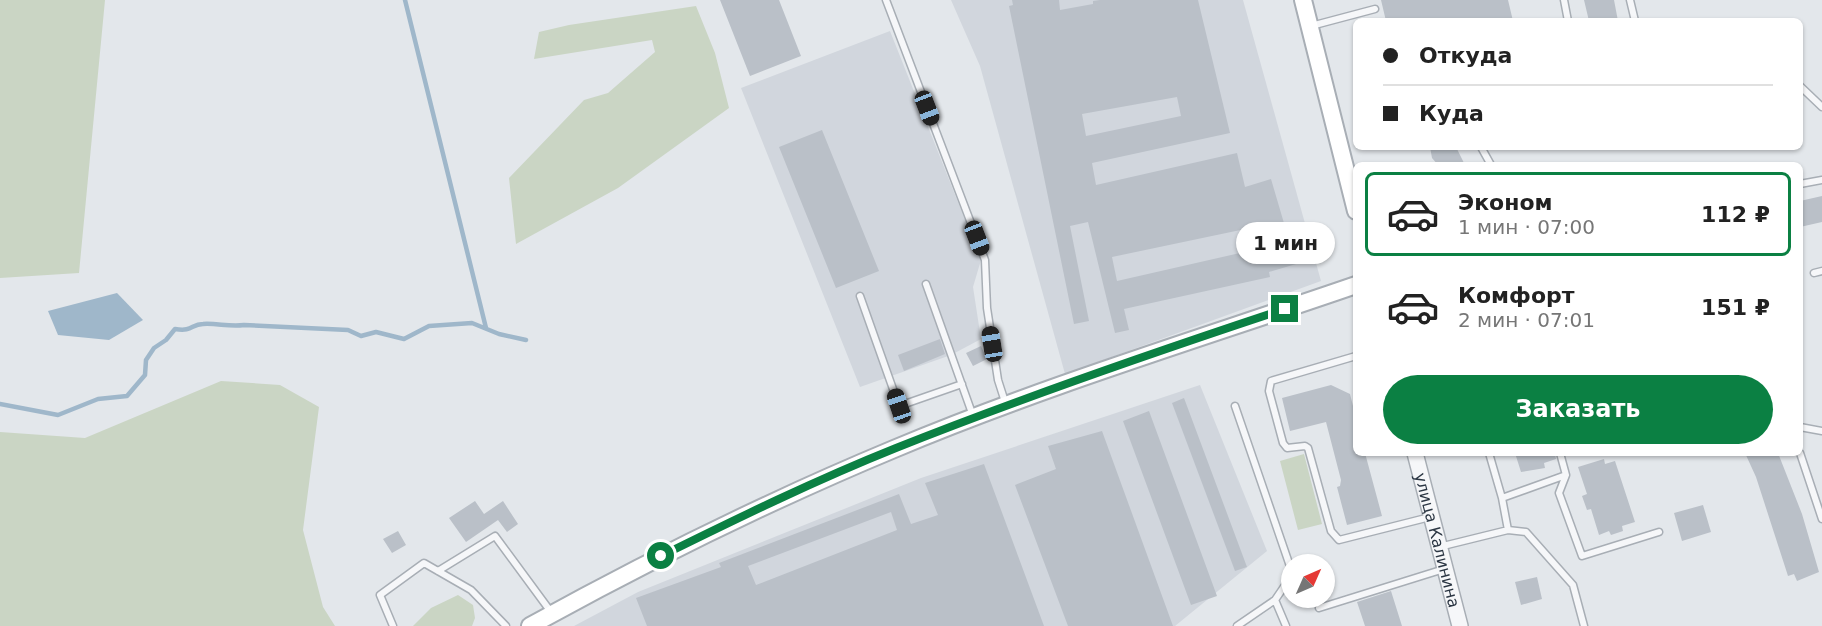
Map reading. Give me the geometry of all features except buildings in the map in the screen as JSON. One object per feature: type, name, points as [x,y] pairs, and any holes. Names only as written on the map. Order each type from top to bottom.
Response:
[{"type":"main road","points":[[1303,0],[1353,199]]},
{"type":"main road","points":[[530,626],[620,576],[753,510],[894,448],[1006,406],[1353,286]]},
{"type":"street","name":"улица Калинина","points":[[1416,456],[1460,626]]},
{"type":"lane","points":[[886,0],[985,260],[987,308],[998,380],[1006,406]]},
{"type":"lane","points":[[1564,0],[1567,18]]},
{"type":"lane","points":[[1630,0],[1634,18]]},
{"type":"lane","points":[[1310,27],[1375,9]]},
{"type":"lane","points":[[1803,89],[1822,106]]},
{"type":"lane","points":[[1803,183],[1822,180]]},
{"type":"lane","points":[[1814,273],[1822,271]]},
{"type":"lane","points":[[926,284],[974,418]]},
{"type":"lane","points":[[860,296],[899,406],[962,384]]},
{"type":"lane","points":[[1353,358],[1271,381],[1269,391],[1283,443],[1287,448],[1305,446],[1308,448],[1331,531],[1339,540],[1431,517]]},
{"type":"lane","points":[[1235,406],[1285,554]]},
{"type":"lane","points":[[1803,427],[1822,430]]},
{"type":"lane","points":[[1491,456],[1508,530]]},
{"type":"lane","points":[[1561,456],[1566,475],[1559,493],[1582,556],[1659,532]]},
{"type":"lane","points":[[1801,456],[1822,519]]},
{"type":"lane","points":[[1502,498],[1566,475]]},
{"type":"lane","points":[[1438,547],[1508,530],[1526,532],[1573,585],[1584,626]]},
{"type":"lane","points":[[438,571],[495,536],[552,614]]},
{"type":"lane","points":[[393,626],[380,595],[424,563],[471,590],[506,626]]},
{"type":"lane","points":[[1335,603],[1444,569]]},
{"type":"lane","points":[[1237,626],[1275,600],[1281,591]]},
{"type":"lane","points":[[1275,600],[1286,626]]},
{"type":"shaded area","points":[[951,0],[1243,0],[1321,281],[1065,374],[980,66]]},
{"type":"shaded area","points":[[890,31],[981,260],[973,287],[981,339],[951,355],[860,387],[741,88]]},
{"type":"shaded area","points":[[1200,385],[1267,551],[1175,626],[574,626],[638,592],[921,478]]},
{"type":"green space","points":[[0,0],[105,0],[79,273],[0,278]]},
{"type":"green space","points":[[696,6],[715,53],[729,108],[618,188],[516,244],[509,178],[584,100],[608,93],[655,52],[652,40],[534,59],[539,32],[569,25]]},
{"type":"green space","points":[[221,381],[280,385],[319,407],[303,530],[323,607],[335,626],[0,626],[0,432],[85,438]]},
{"type":"green space","points":[[1304,454],[1322,524],[1298,530],[1280,461]]},
{"type":"green space","points":[[458,595],[473,605],[475,618],[472,626],[413,626],[431,608]]},
{"type":"water","points":[[117,293],[143,320],[109,340],[58,335],[48,311]]},
{"type":"waterway","points":[[405,0],[486,328]]},
{"type":"waterway","points":[[0,404],[58,415],[98,399],[127,396],[145,375],[146,360],[154,348],[166,340],[175,329],[189,329],[199,324],[348,330],[361,336],[376,332],[404,339],[429,326],[472,323],[499,334],[526,340]]},
{"type":"route","points":[[661,556],[753,510],[894,448],[1063,385],[1285,309]]}]
